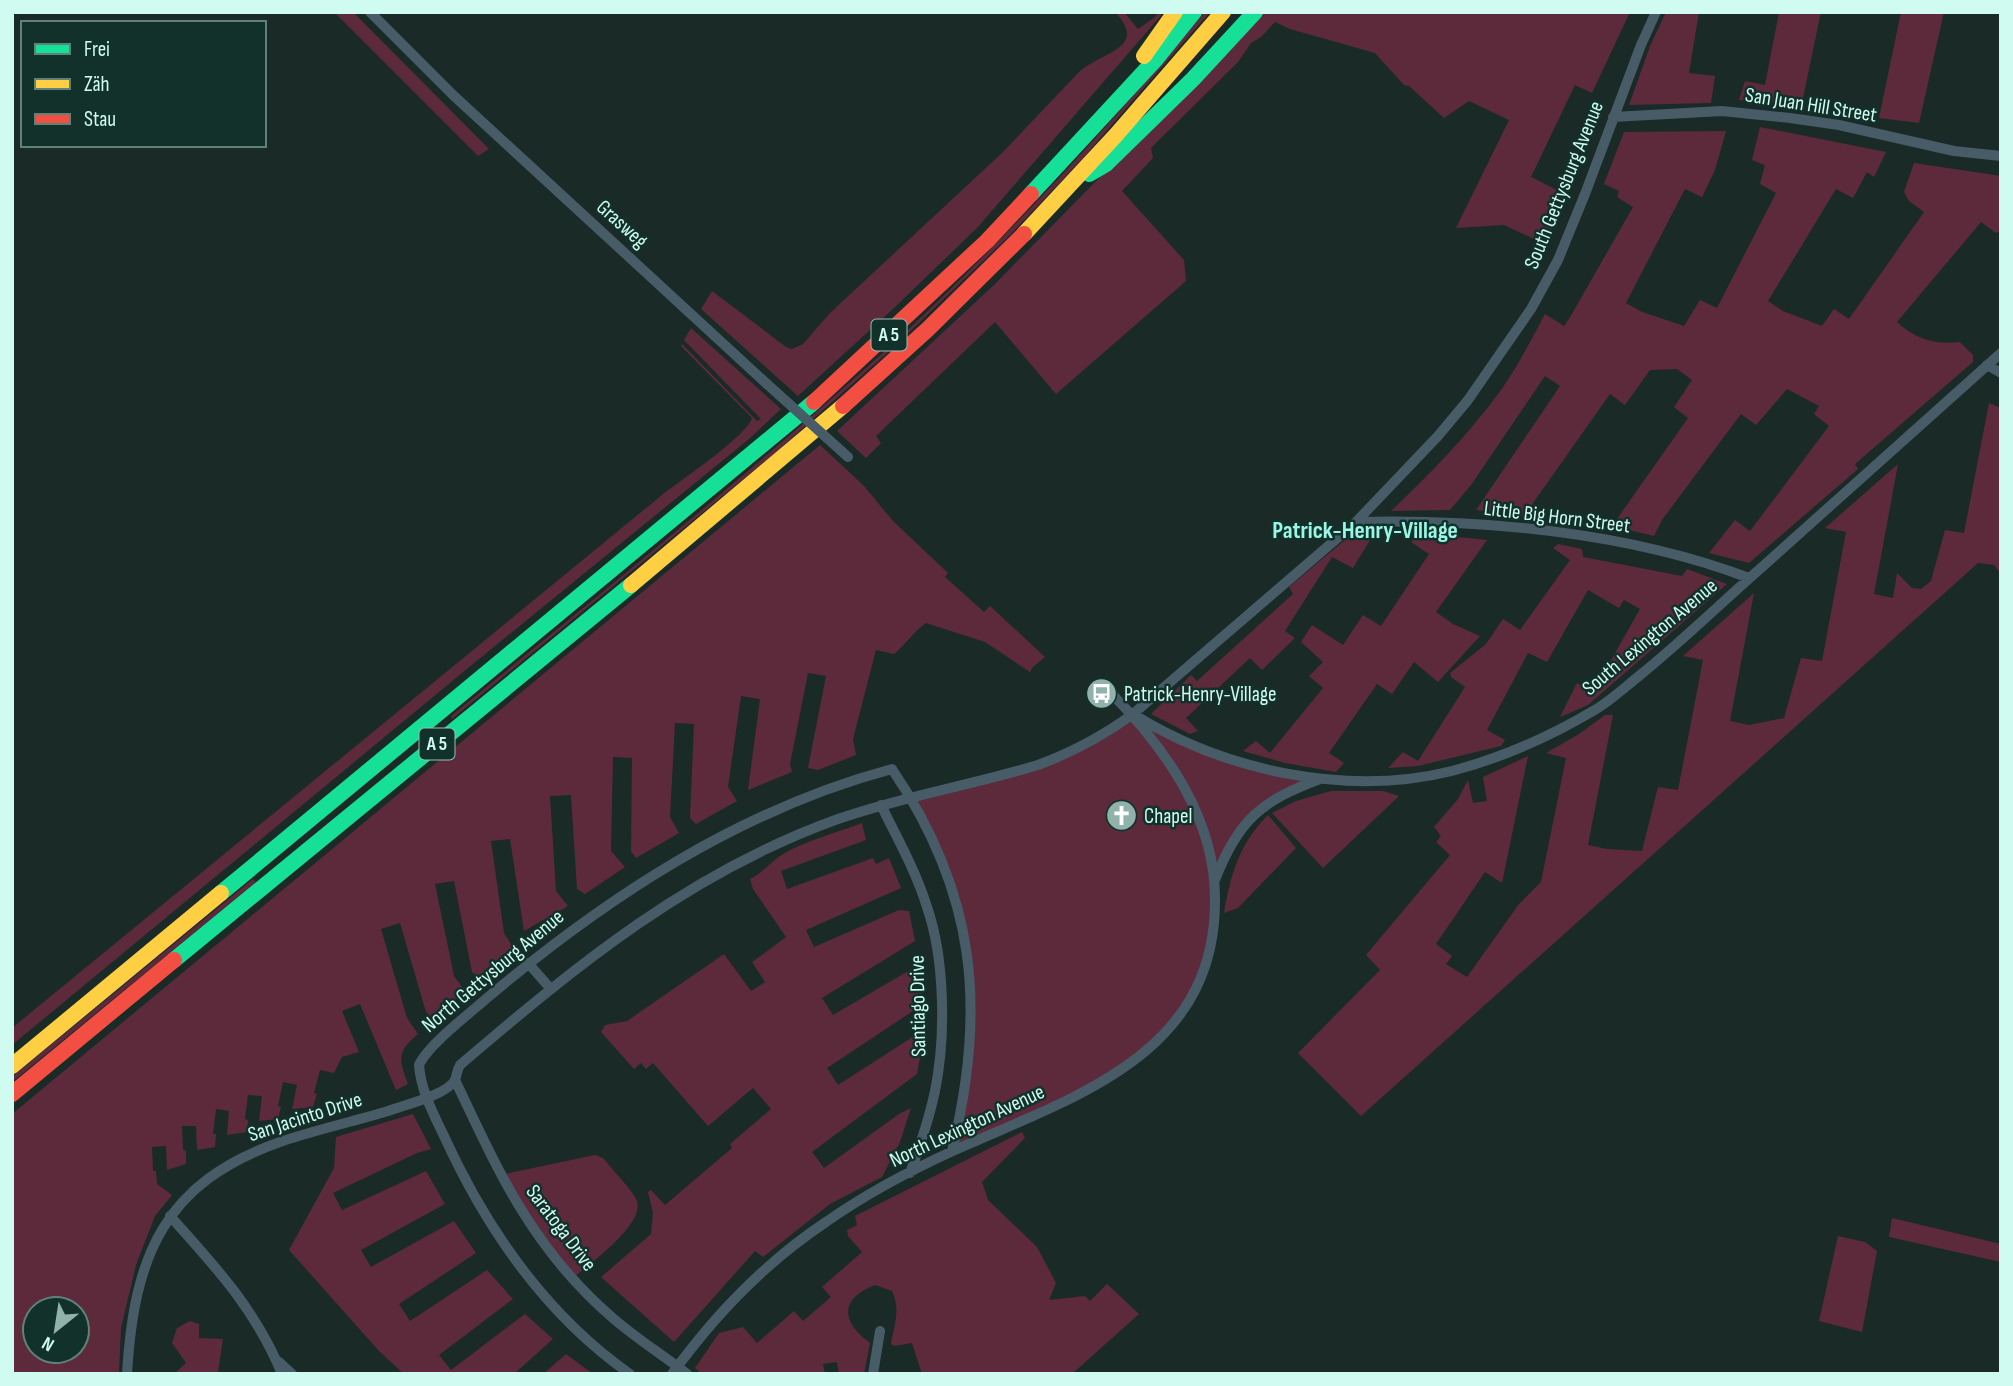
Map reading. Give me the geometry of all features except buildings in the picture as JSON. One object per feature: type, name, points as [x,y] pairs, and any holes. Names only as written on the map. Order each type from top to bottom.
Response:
[{"type":"highway","name":"A 5","points":[[1078,145],[1106,100],[1147,53],[1175,12]]},
{"type":"highway","name":"A 5","points":[[12,1066],[825,393],[950,277],[1078,145],[1156,59],[1194,12]]},
{"type":"highway","name":"A 5","points":[[12,1094],[776,464],[928,329],[1074,182],[1223,12]]},
{"type":"highway","name":"A 5","points":[[1074,182],[1106,164],[1193,79],[1255,12]]},
{"type":"street","name":"Grasweg","points":[[370,12],[453,95],[850,459]]},
{"type":"street","name":"South Gettysburg Avenue","points":[[1133,714],[1356,522],[1438,436],[1468,400],[1531,309],[1571,231],[1656,12]]},
{"type":"street","name":"San Juan Hill Street","points":[[1613,117],[1722,111],[1776,116],[1839,125],[1954,151],[2001,156]]},
{"type":"street","name":"South Lexington Avenue","points":[[1133,714],[1160,731],[1210,753],[1267,768],[1323,778],[1360,780],[1421,776],[1492,760],[1524,747],[1594,711],[1662,657],[2001,353]]},
{"type":"street","points":[[1987,365],[2001,373]]},
{"type":"street","name":"Little Big Horn Street","points":[[1356,522],[1405,521],[1562,533],[1623,543],[1714,566],[1749,579]]},
{"type":"street","points":[[630,1374],[579,1330],[518,1264],[488,1220],[458,1167],[426,1098],[443,1090],[455,1080],[460,1065],[550,988],[631,927],[678,897],[753,856],[835,820],[911,796],[1014,772],[1063,756],[1108,733],[1133,714],[1111,693]]},
{"type":"street","name":"North Lexington Avenue","points":[[674,1370],[753,1281],[826,1221],[952,1151],[1101,1083],[1149,1047],[1180,1018],[1208,958],[1215,913],[1214,880],[1207,842],[1191,802],[1163,754],[1133,714]]},
{"type":"street","name":"North Gettysburg Avenue","points":[[426,1098],[419,1073],[422,1058],[528,963],[617,897],[669,864],[732,831],[858,778],[892,769],[911,796]]},
{"type":"street","name":"North Lexington Avenue","points":[[1214,880],[1228,848],[1249,819],[1265,805],[1291,790],[1323,778]]},
{"type":"street","points":[[911,796],[956,895],[969,953],[970,1045],[966,1086],[952,1151]]},
{"type":"street","name":"Santiago Drive","points":[[881,805],[920,888],[934,929],[939,957],[939,1069],[926,1127],[910,1173]]},
{"type":"street","points":[[528,963],[550,988]]},
{"type":"street","name":"Saratoga Drive","points":[[455,1080],[500,1175],[518,1208],[543,1244],[572,1279],[674,1370]]},
{"type":"street","name":"San Jacinto Drive","points":[[127,1374],[129,1342],[143,1278],[155,1241],[170,1216],[200,1183],[252,1153],[280,1142],[426,1098]]},
{"type":"street","points":[[170,1216],[232,1286],[259,1325],[282,1374]]},
{"type":"street","points":[[873,1374],[880,1331]]},
{"type":"street","points":[[276,1360],[292,1374]]},
{"type":"street","points":[[674,1370],[687,1374]]},
{"type":"shaded area","points":[[334,12],[353,12],[489,149],[478,156]]},
{"type":"shaded area","points":[[1115,12],[1124,12],[1138,29],[1159,12],[1164,12],[977,228],[798,396],[701,309],[712,291],[786,347],[792,349],[803,344],[830,313],[1003,152],[1080,71],[1111,53],[1125,41],[1127,33],[1124,24]]},
{"type":"shaded area","points":[[1205,12],[1210,12],[1083,158],[1010,235],[897,344],[775,453],[452,719],[451,716],[779,445],[928,311],[1051,187]]},
{"type":"shaded area","points":[[1262,12],[1630,12],[1592,93],[1575,85],[1531,177],[1567,195],[1545,244],[1504,225],[1456,228],[1509,120],[1469,101],[1444,118],[1409,86],[1404,85],[1375,53],[1290,29],[1275,22],[1251,43],[1238,62],[1151,148],[1153,158],[1122,191],[1184,260],[1186,281],[1056,394],[995,322],[876,436],[881,443],[866,458],[837,431],[995,284]]},
{"type":"shaded area","points":[[1666,12],[1699,12],[1689,73],[1715,76],[1711,103],[1629,105],[1650,46]]},
{"type":"shaded area","points":[[1779,12],[1821,12],[1800,105],[1739,100],[1745,81],[1765,85]]},
{"type":"shaded area","points":[[1901,12],[1944,12],[1919,123],[1879,118]]},
{"type":"shaded area","points":[[1760,127],[1886,152],[1874,177],[1867,172],[1853,198],[1836,189],[1768,301],[1783,311],[1822,326],[1834,309],[1849,319],[1924,212],[1909,201],[1904,192],[1914,163],[2001,176],[2001,231],[1996,233],[1981,222],[1897,322],[1911,333],[1926,339],[1942,343],[1960,342],[1973,355],[1973,362],[1855,464],[1858,469],[1749,563],[1709,553],[1735,520],[1750,531],[1829,426],[1814,414],[1819,406],[1787,389],[1756,425],[1741,414],[1662,520],[1654,536],[1612,526],[1688,418],[1674,407],[1692,380],[1677,369],[1650,370],[1625,405],[1610,394],[1533,503],[1527,517],[1476,510],[1560,386],[1545,376],[1471,485],[1450,510],[1391,511],[1449,453],[1489,406],[1513,372],[1545,314],[1564,326],[1569,319],[1633,207],[1617,197],[1619,191],[1604,184],[1624,132],[1726,131],[1715,170],[1702,197],[1685,189],[1626,303],[1642,312],[1684,326],[1700,300],[1717,308],[1776,193],[1760,184],[1765,165],[1752,160]]},
{"type":"shaded area","points":[[691,328],[781,409],[749,439],[12,1045],[12,1028],[662,495],[738,436],[752,418],[681,346],[682,344],[757,421],[761,419],[684,340]]},
{"type":"shaded area","points":[[1989,403],[2001,408],[2001,574],[1994,565],[1978,563],[1361,1116],[1298,1053],[1380,970],[1366,955],[1450,855],[1436,842],[1441,836],[1434,827],[1458,799],[1468,780],[1473,803],[1487,801],[1483,777],[1528,756],[1502,883],[1485,872],[1436,944],[1452,956],[1446,964],[1467,977],[1519,904],[1541,882],[1566,758],[1546,753],[1605,715],[1613,715],[1588,845],[1642,851],[1658,787],[1678,790],[1703,660],[1683,656],[1754,593],[1730,721],[1749,725],[1784,718],[1801,658],[1822,661],[1846,532],[1825,528],[1898,464],[1874,594],[1893,598],[1897,573],[1912,588],[1921,589],[1931,581],[1945,530],[1964,533]]},
{"type":"shaded area","points":[[820,445],[864,486],[893,521],[948,573],[945,577],[984,612],[990,606],[1045,657],[1030,672],[985,642],[926,623],[894,654],[876,650],[853,739],[856,755],[818,770],[808,768],[826,676],[808,673],[790,764],[792,772],[748,790],[760,699],[741,696],[728,787],[737,801],[696,824],[690,818],[694,724],[675,723],[670,817],[679,833],[636,858],[631,851],[632,758],[613,757],[611,851],[625,867],[585,894],[577,889],[571,795],[550,796],[556,891],[568,906],[524,931],[510,839],[491,841],[504,933],[514,949],[479,978],[472,972],[454,881],[435,884],[454,976],[465,991],[434,1019],[426,1012],[400,923],[381,929],[407,1018],[418,1034],[406,1046],[401,1057],[408,1084],[396,1090],[360,1004],[342,1011],[359,1052],[342,1057],[334,1073],[320,1070],[313,1107],[292,1109],[297,1085],[283,1082],[278,1119],[259,1121],[262,1096],[248,1095],[245,1119],[248,1120],[247,1132],[227,1135],[229,1111],[216,1109],[213,1134],[216,1134],[215,1147],[197,1150],[196,1126],[182,1126],[186,1164],[167,1170],[166,1146],[152,1147],[153,1171],[156,1171],[157,1184],[172,1195],[155,1216],[136,1265],[121,1328],[119,1374],[12,1374],[12,1114]]},
{"type":"shaded area","points":[[1353,533],[1373,535],[1353,568],[1332,557],[1285,631],[1295,638],[1262,670],[1250,658],[1186,718],[1198,731],[1190,734],[1151,714],[1191,675],[1197,681],[1293,594],[1289,587]]},
{"type":"shaded area","points":[[1419,533],[1487,540],[1436,612],[1453,624],[1480,636],[1438,682],[1414,662],[1392,694],[1377,684],[1329,753],[1344,763],[1336,772],[1285,763],[1243,751],[1256,741],[1270,753],[1323,688],[1309,676],[1323,662],[1301,642],[1312,625],[1343,645],[1363,615],[1381,626],[1429,554],[1411,542]]},
{"type":"shaded area","points":[[1558,544],[1582,549],[1583,557],[1682,576],[1687,569],[1727,584],[1588,705],[1560,717],[1577,683],[1593,692],[1640,609],[1624,600],[1619,608],[1588,590],[1547,662],[1528,653],[1487,730],[1505,740],[1501,746],[1418,766],[1388,768],[1403,752],[1418,761],[1465,687],[1451,677],[1450,673],[1486,644],[1503,619],[1520,630],[1570,560],[1553,548]]},
{"type":"shaded area","points":[[1133,714],[1210,753],[1323,778],[1265,805],[1221,865],[1215,913],[1191,1000],[1123,1068],[952,1151],[970,1043],[963,926],[911,796],[1038,765]]},
{"type":"shaded area","points":[[1331,791],[1383,791],[1399,796],[1323,868],[1272,813],[1296,801]]},
{"type":"shaded area","points":[[1268,815],[1296,848],[1238,908],[1224,913],[1229,886],[1243,848]]},
{"type":"shaded area","points":[[862,823],[866,840],[781,871],[787,889],[873,858],[876,864],[889,858],[901,888],[806,930],[814,947],[899,910],[909,911],[915,941],[822,998],[833,1015],[922,963],[922,1005],[827,1068],[838,1085],[925,1029],[917,1074],[812,1152],[824,1168],[911,1108],[900,1142],[882,1177],[830,1204],[763,1257],[755,1251],[674,1342],[601,1277],[651,1234],[653,1213],[648,1192],[651,1190],[665,1205],[732,1148],[730,1144],[771,1109],[753,1088],[708,1126],[653,1063],[646,1069],[641,1063],[634,1069],[601,1032],[605,1025],[627,1021],[724,954],[751,991],[765,982],[752,962],[786,937],[753,889],[750,879],[795,848]]},
{"type":"shaded area","points":[[253,879],[256,882],[12,1082],[12,1077]]},
{"type":"shaded area","points":[[413,1114],[431,1149],[333,1193],[342,1210],[426,1171],[445,1204],[361,1250],[371,1267],[454,1221],[476,1253],[399,1304],[410,1321],[487,1270],[513,1299],[439,1355],[451,1370],[525,1314],[553,1339],[514,1374],[404,1374],[379,1351],[289,1250],[334,1168],[336,1137]]},
{"type":"shaded area","points":[[1022,1132],[1025,1138],[982,1182],[988,1200],[1037,1247],[1056,1283],[1049,1300],[1085,1296],[1090,1301],[1107,1284],[1139,1314],[1072,1374],[922,1374],[912,1343],[894,1346],[891,1344],[896,1317],[895,1298],[892,1291],[875,1285],[855,1297],[848,1311],[853,1327],[870,1343],[864,1374],[839,1374],[837,1362],[823,1364],[825,1374],[702,1374],[695,1368],[719,1333],[743,1327],[757,1343],[794,1311],[803,1321],[831,1297],[822,1287],[862,1252],[848,1236],[847,1230],[857,1225],[855,1216]]},
{"type":"shaded area","points":[[595,1155],[603,1158],[631,1192],[637,1201],[637,1211],[614,1244],[572,1279],[500,1175]]},
{"type":"shaded area","points":[[1892,1218],[2001,1244],[2001,1262],[1889,1237]]},
{"type":"shaded area","points":[[1838,1236],[1865,1242],[1877,1251],[1862,1332],[1819,1321]]},
{"type":"shaded area","points":[[190,1321],[199,1324],[199,1338],[223,1339],[218,1372],[236,1374],[174,1374],[186,1363],[172,1343],[177,1328]]},
{"type":"shaded area","points":[[566,1354],[593,1374],[543,1374]]},
{"type":"traffic: fast","points":[[1031,194],[1156,59],[1194,12]]},
{"type":"traffic: fast","points":[[1089,174],[1106,164],[1193,79],[1255,12]]},
{"type":"traffic: fast","points":[[221,893],[814,402]]},
{"type":"traffic: fast","points":[[174,960],[631,585]]},
{"type":"traffic: slow","points":[[1144,56],[1175,12]]},
{"type":"traffic: slow","points":[[1024,234],[1116,135],[1223,12]]},
{"type":"traffic: slow","points":[[631,585],[843,406]]},
{"type":"traffic: slow","points":[[12,1066],[221,893]]},
{"type":"traffic: jam","points":[[814,402],[987,241],[1031,194]]},
{"type":"traffic: jam","points":[[843,406],[928,329],[1024,234]]},
{"type":"traffic: jam","points":[[12,1094],[174,960]]},
{"type":"place","name":"Patrick-Henry-Village","points":[[1101,694]]},
{"type":"place","name":"Chapel","points":[[1121,816]]},
{"type":"district","name":"Patrick-Henry-Village","points":[[1365,530]]}]
